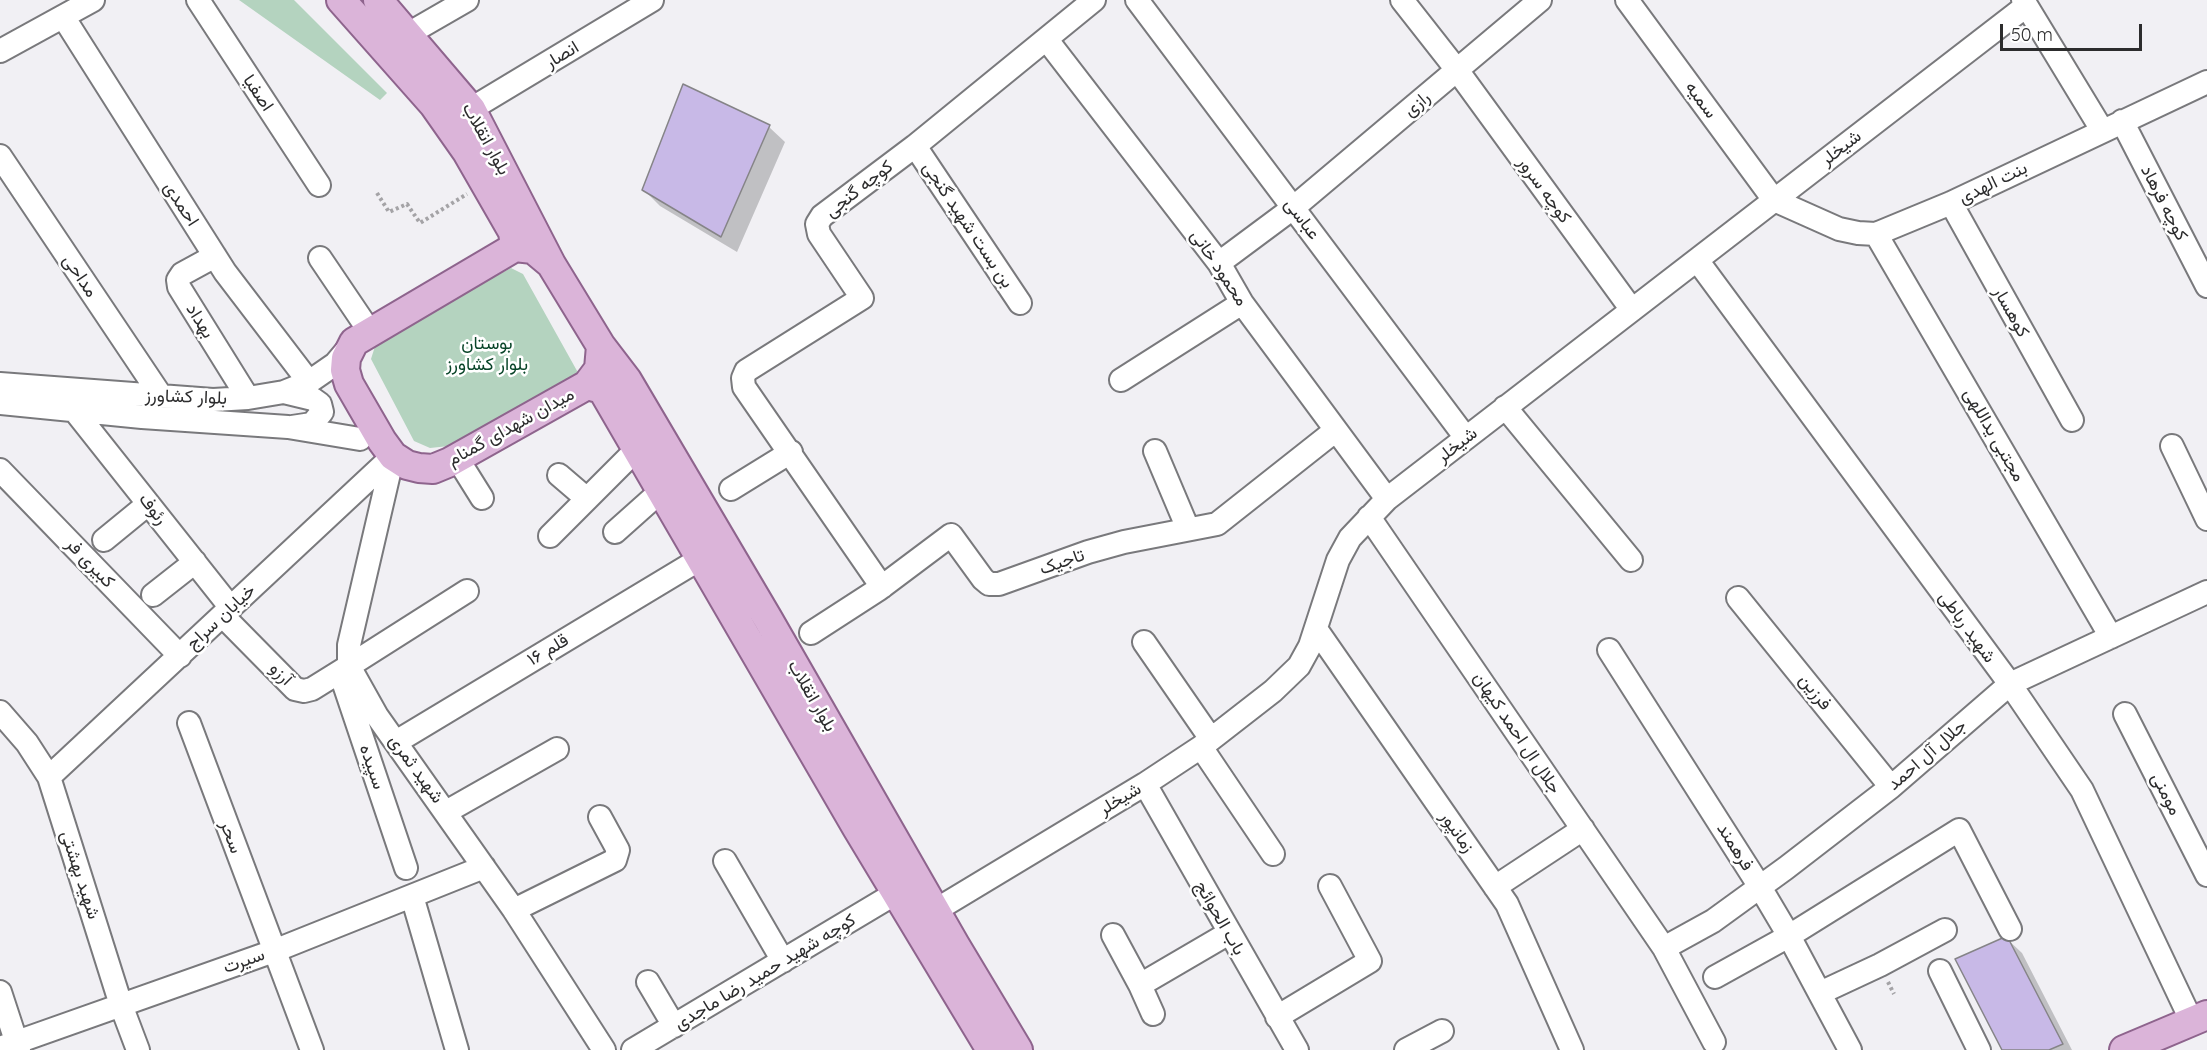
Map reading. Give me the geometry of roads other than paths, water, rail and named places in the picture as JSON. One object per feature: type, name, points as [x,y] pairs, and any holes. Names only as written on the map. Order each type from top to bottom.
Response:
[{"type":"main road","name":"بلوار انقلاب","points":[[341,0],[434,105],[485,182],[513,232],[515,247]]},
{"type":"main road","name":"بلوار انقلاب","points":[[378,0],[471,109],[551,264]]},
{"type":"main road","points":[[379,444],[350,384],[345,370],[346,358],[362,337],[515,247],[533,249],[551,264],[601,346]]},
{"type":"main road","name":"بلوار انقلاب","points":[[601,346],[627,380],[802,706],[896,893],[986,1048]]},
{"type":"main road","name":"میدان شهدای گمنام","points":[[379,444],[407,465],[419,468],[433,468],[457,458],[588,385],[599,369],[601,346]]},
{"type":"main road","name":"بلوار انقلاب","points":[[588,385],[602,389],[700,558],[802,706],[936,910],[1018,1050]]},
{"type":"main road","points":[[2124,1050],[2200,1018]]},
{"type":"street","points":[[0,51],[64,18],[93,0]]},
{"type":"street","name":"اصفیا","points":[[198,0],[319,185]]},
{"type":"street","points":[[408,34],[467,0]]},
{"type":"street","name":"انصار","points":[[471,109],[652,0]]},
{"type":"street","name":"کوچه گنجی","points":[[882,587],[744,387],[743,378],[746,371],[862,298],[819,234],[817,224],[822,216],[915,146],[1094,0]]},
{"type":"street","name":"عباسی","points":[[1137,0],[1466,438]]},
{"type":"street","name":"کوچه سرور","points":[[1402,0],[1457,70],[1632,310]]},
{"type":"street","name":"رازی","points":[[1219,263],[1293,208],[1540,0]]},
{"type":"street","name":"سمیه","points":[[1627,0],[1774,200]]},
{"type":"street","name":"شیخلر","points":[[936,910],[1145,784],[1206,743],[1273,691],[1299,666],[1310,646],[1338,560],[1350,538],[1387,499],[1697,260],[2024,3]]},
{"type":"street","name":"کوچه فرهاد","points":[[2024,3],[2112,125],[2207,286]]},
{"type":"street","name":"احمدی","points":[[64,18],[215,256],[309,382]]},
{"type":"street","name":"محمود خانی","points":[[1047,40],[1219,263],[1242,303],[1387,499]]},
{"type":"street","name":"بنت الهدی","points":[[1876,234],[1951,203],[2207,82]]},
{"type":"street","name":"بن بست شهید گنجی","points":[[915,146],[1020,303]]},
{"type":"street","name":"مداحی","points":[[0,156],[160,396]]},
{"type":"street","points":[[1774,200],[1839,229],[1876,234]]},
{"type":"street","name":"کوهسار","points":[[1951,203],[2072,420]]},
{"type":"street","name":"مجتبی یداللهی","points":[[1876,234],[2111,636]]},
{"type":"street","name":"بهداد","points":[[215,256],[182,274],[178,280],[179,287],[248,398]]},
{"type":"street","points":[[320,258],[362,337]]},
{"type":"street","name":"شهید رباطی","points":[[1697,260],[2010,684],[2082,790],[2200,1018]]},
{"type":"street","points":[[1120,380],[1242,303]]},
{"type":"street","name":"بلوار کشاورز","points":[[0,384],[213,400],[248,398],[284,392],[309,382],[335,364],[362,337]]},
{"type":"street","points":[[284,392],[313,399],[320,404],[322,412],[312,424],[288,428]]},
{"type":"street","name":"بلوار کشاورز","points":[[0,403],[288,428],[379,444]]},
{"type":"street","points":[[1505,407],[1630,560]]},
{"type":"street","name":"رئوف","points":[[74,410],[195,562],[227,612]]},
{"type":"street","name":"تاجیک","points":[[811,633],[882,587],[951,535],[983,579],[989,584],[999,584],[1124,542],[1217,524],[1336,430]]},
{"type":"street","points":[[349,666],[349,645],[379,444]]},
{"type":"street","name":"خیابان سراج","points":[[49,777],[227,612],[379,444]]},
{"type":"street","points":[[2172,446],[2207,519]]},
{"type":"street","points":[[550,536],[636,449]]},
{"type":"street","points":[[1155,451],[1188,529]]},
{"type":"street","points":[[731,489],[791,452]]},
{"type":"street","points":[[457,458],[482,498]]},
{"type":"street","name":"کبیری فر","points":[[0,470],[180,656]]},
{"type":"street","points":[[559,476],[587,499]]},
{"type":"street","points":[[615,532],[661,491]]},
{"type":"street","points":[[104,540],[148,504]]},
{"type":"street","name":"جلال ال احمد کیهان","points":[[1370,517],[1664,948],[1714,1042]]},
{"type":"street","name":"قلم ۱۶","points":[[396,742],[700,558]]},
{"type":"street","points":[[153,596],[195,562]]},
{"type":"street","name":"آرزو","points":[[227,612],[295,688],[304,691],[312,689],[466,591]]},
{"type":"street","name":"جلال آل احمد","points":[[1664,948],[1713,921],[1760,887],[1891,787],[2010,684],[2207,592]]},
{"type":"street","name":"فرزین","points":[[1738,598],[1891,787]]},
{"type":"street","name":"زمانپور","points":[[1316,629],[1508,904],[1572,1050]]},
{"type":"street","points":[[1144,642],[1273,854]]},
{"type":"street","name":"فرهمند","points":[[1609,650],[1760,887],[1850,1050]]},
{"type":"street","name":"شهید ثمری","points":[[349,666],[366,698],[514,910],[604,1050]]},
{"type":"street","name":"سپیده","points":[[349,666],[344,684],[406,868]]},
{"type":"street","name":"شهید بهشتی","points":[[0,712],[27,743],[49,777],[121,1005],[138,1050]]},
{"type":"street","name":"مومنی","points":[[2125,714],[2207,875]]},
{"type":"street","name":"سحر","points":[[189,723],[312,1050]]},
{"type":"street","points":[[446,812],[557,748]]},
{"type":"street","name":"باب الحوائج","points":[[1145,784],[1297,1050]]},
{"type":"street","points":[[514,910],[615,860],[618,850],[600,817]]},
{"type":"street","points":[[1495,887],[1582,829]]},
{"type":"street","points":[[1715,977],[1789,936],[1959,830],[2010,929]]},
{"type":"street","points":[[725,861],[783,961]]},
{"type":"street","name":"سیرت","points":[[12,1047],[121,1005],[274,951],[484,867]]},
{"type":"street","points":[[1277,1017],[1370,961],[1330,886]]},
{"type":"street","name":"کوچه شهید حمید رضا ماجدی","points":[[633,1050],[896,893]]},
{"type":"street","points":[[412,896],[457,1050]]},
{"type":"street","points":[[1820,993],[1880,965],[1945,930]]},
{"type":"street","points":[[1140,985],[1229,933]]},
{"type":"street","points":[[1113,935],[1153,1014]]},
{"type":"street","points":[[1940,971],[1979,1050]]},
{"type":"street","points":[[648,982],[674,1026]]},
{"type":"street","points":[[0,992],[12,1047]]},
{"type":"street","points":[[1406,1050],[1442,1032]]},
{"type":"park label","name":"بوستان بلوار کشاورز","points":[[487,354]]}]
